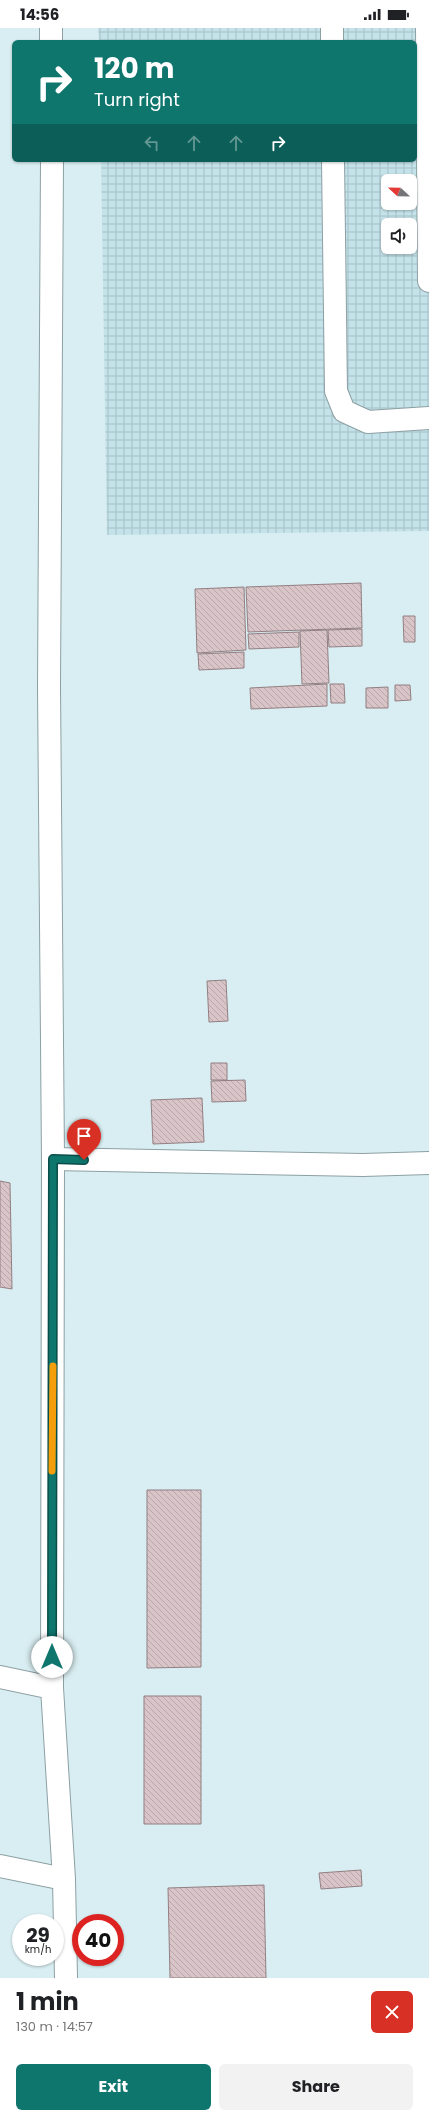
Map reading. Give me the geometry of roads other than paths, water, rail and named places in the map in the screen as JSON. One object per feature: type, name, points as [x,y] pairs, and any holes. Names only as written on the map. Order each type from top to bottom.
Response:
[{"type":"street","points":[[51,28],[51,40]]},
{"type":"street","points":[[332,28],[332,40]]},
{"type":"street","points":[[427,28],[429,281]]},
{"type":"street","points":[[52,162],[48,687],[53,1159],[52,1688],[64,1879],[66,1978]]},
{"type":"street","points":[[333,162],[336,391],[344,411],[368,422],[429,418]]},
{"type":"street","points":[[53,1159],[363,1165],[429,1163]]},
{"type":"street","points":[[0,1677],[52,1688]]},
{"type":"street","points":[[0,1866],[64,1879]]}]
